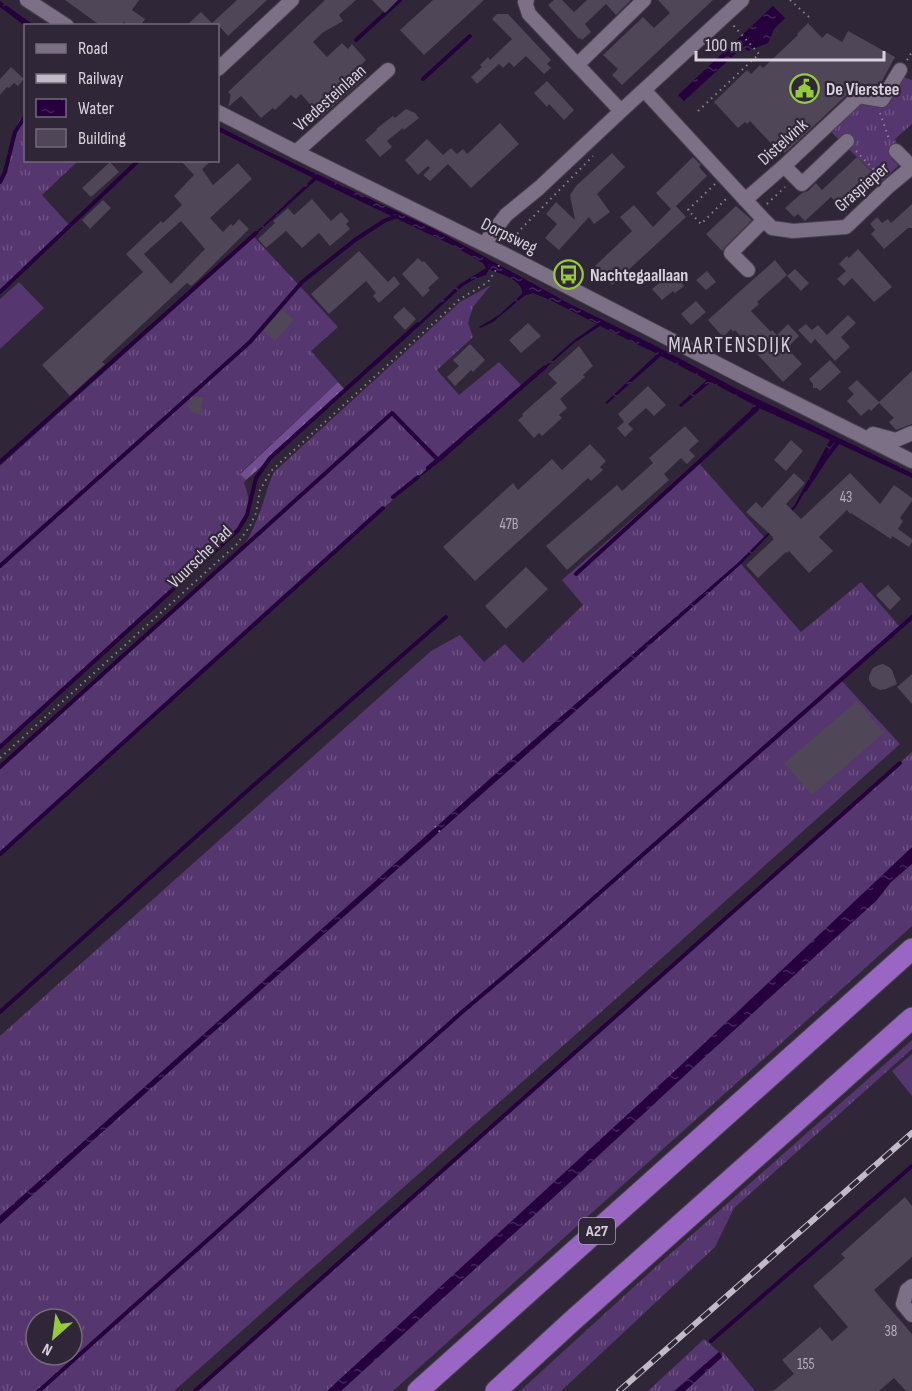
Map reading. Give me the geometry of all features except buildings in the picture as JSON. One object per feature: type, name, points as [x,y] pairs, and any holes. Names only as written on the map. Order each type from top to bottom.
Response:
[{"type":"highway","name":"A27","points":[[418,1391],[912,949]]},
{"type":"highway","points":[[496,1391],[912,1018]]},
{"type":"street","points":[[27,0],[63,24]]},
{"type":"street","points":[[219,68],[292,0]]},
{"type":"street","points":[[527,0],[525,2],[529,14],[621,111]]},
{"type":"street","points":[[578,64],[644,0]]},
{"type":"street","points":[[484,244],[506,215],[539,188],[742,0]]},
{"type":"street","name":"Vredesteinlaan","points":[[296,152],[388,70]]},
{"type":"street","points":[[876,99],[882,100],[900,70]]},
{"type":"street","name":"Graspieper","points":[[644,90],[772,228],[793,231],[846,227],[912,167],[896,151]]},
{"type":"street","name":"Distelvink","points":[[740,195],[784,166],[859,96],[876,99]]},
{"type":"street","name":"Dorpsweg","points":[[219,113],[912,461]]},
{"type":"street","points":[[784,166],[802,184],[847,141]]},
{"type":"street","points":[[748,270],[731,253],[761,217]]},
{"type":"street","points":[[870,439],[873,434],[896,440],[912,433]]},
{"type":"street","points":[[912,1286],[907,1290],[903,1304],[912,1315]]},
{"type":"path","points":[[790,0],[810,18]]},
{"type":"path","points":[[698,111],[759,54],[739,32]]},
{"type":"path","points":[[876,99],[889,140],[896,151]]},
{"type":"path","points":[[847,141],[889,186]]},
{"type":"path","points":[[723,176],[688,210],[701,224],[740,195]]},
{"type":"path","name":"Distelvink","points":[[761,217],[795,176]]},
{"type":"path","name":"Vuursche Pad","points":[[0,758],[237,544],[250,526],[256,513],[260,489],[271,471],[460,299],[488,282],[500,263]]},
{"type":"path","points":[[435,826],[440,832]]},
{"type":"green space","points":[[900,76],[912,80],[912,124],[895,139],[900,150],[892,159],[899,165],[882,181],[831,132],[832,128],[859,101],[879,108]]},
{"type":"green space","points":[[20,119],[24,122],[24,162],[77,162],[42,195],[71,227],[0,292],[0,179],[10,156]]},
{"type":"green space","points":[[254,237],[338,327],[311,351],[338,382],[240,473],[246,480],[244,483],[248,505],[242,522],[233,535],[0,748],[0,466]]},
{"type":"green space","points":[[19,282],[44,308],[0,349],[0,299]]},
{"type":"green space","points":[[491,285],[473,307],[468,323],[473,337],[437,370],[459,395],[499,362],[521,385],[0,854],[0,768],[244,545],[256,522],[274,472],[460,302]]},
{"type":"green space","points":[[338,382],[346,391],[246,480],[240,474]]},
{"type":"green space","points":[[698,462],[764,537],[739,562],[509,762],[0,1216],[0,1036],[431,651],[460,635],[484,662],[505,644],[523,663],[583,605],[562,580]]},
{"type":"green space","points":[[741,564],[801,632],[861,582],[900,627],[840,679],[900,744],[174,1391],[0,1391],[0,1224]]},
{"type":"green space","points":[[912,752],[912,926],[393,1391],[198,1391]]},
{"type":"green space","points":[[912,1040],[912,1049],[734,1208],[715,1247],[561,1391],[520,1391],[660,1263]]},
{"type":"green space","points":[[912,1054],[912,1096],[892,1071]]},
{"type":"green space","points":[[704,1339],[719,1352],[674,1391],[648,1391]]},
{"type":"green space","points":[[722,1351],[755,1391],[685,1391],[722,1357]]},
{"type":"water","points":[[0,1],[33,24],[24,25],[0,7]]},
{"type":"water","points":[[773,6],[785,18],[774,29],[768,43],[748,51],[743,47],[684,101],[678,95]]},
{"type":"water","points":[[219,127],[436,230],[568,303],[739,390],[912,473],[912,478],[835,442],[796,507],[741,564],[0,1224],[0,1216],[509,762],[739,562],[794,506],[830,440],[757,407],[701,456],[754,405],[711,382],[681,407],[679,405],[707,380],[661,356],[607,404],[605,403],[657,354],[600,326],[574,343],[442,460],[412,483],[573,341],[597,324],[533,293],[524,296],[493,322],[480,328],[499,315],[522,294],[522,289],[515,281],[489,269],[486,275],[463,286],[375,366],[460,284],[486,268],[483,263],[454,246],[316,180],[254,234],[313,178],[219,131]]},
{"type":"water","points":[[912,847],[912,864],[891,882],[877,900],[341,1391],[327,1391],[678,1068]]},
{"type":"water","points":[[719,1352],[722,1357],[685,1391],[675,1391]]},
{"type":"waterway","points":[[356,40],[400,0]]},
{"type":"waterway","points":[[423,79],[470,36]]},
{"type":"waterway","points":[[0,182],[5,172],[15,132],[24,118]]},
{"type":"waterway","points":[[0,292],[137,162]]},
{"type":"waterway","points":[[0,566],[250,342],[302,282],[355,240],[384,221],[397,216]]},
{"type":"waterway","points":[[0,462],[256,233]]},
{"type":"waterway","points":[[0,747],[238,530],[247,515],[256,478],[270,458],[418,324]]},
{"type":"waterway","points":[[428,468],[545,367]]},
{"type":"waterway","points":[[576,574],[757,409],[758,405]]},
{"type":"waterway","points":[[0,767],[392,413],[438,460]]},
{"type":"waterway","points":[[805,490],[839,441]]},
{"type":"waterway","points":[[393,497],[418,477]]},
{"type":"waterway","points":[[0,854],[383,508]]},
{"type":"waterway","points":[[0,1012],[446,617]]},
{"type":"waterway","points":[[39,1391],[461,1013],[912,617]]},
{"type":"waterway","points":[[195,1391],[900,763]]},
{"type":"waterway","points":[[711,1341],[912,1166]]},
{"type":"railway","points":[[619,1391],[912,1133]]},
{"type":"place","name":"De Vierstee","points":[[805,89]]},
{"type":"place","name":"Nachtegaallaan","points":[[569,275]]},
{"type":"district","name":"MAARTENSDIJK","points":[[730,345]]}]
